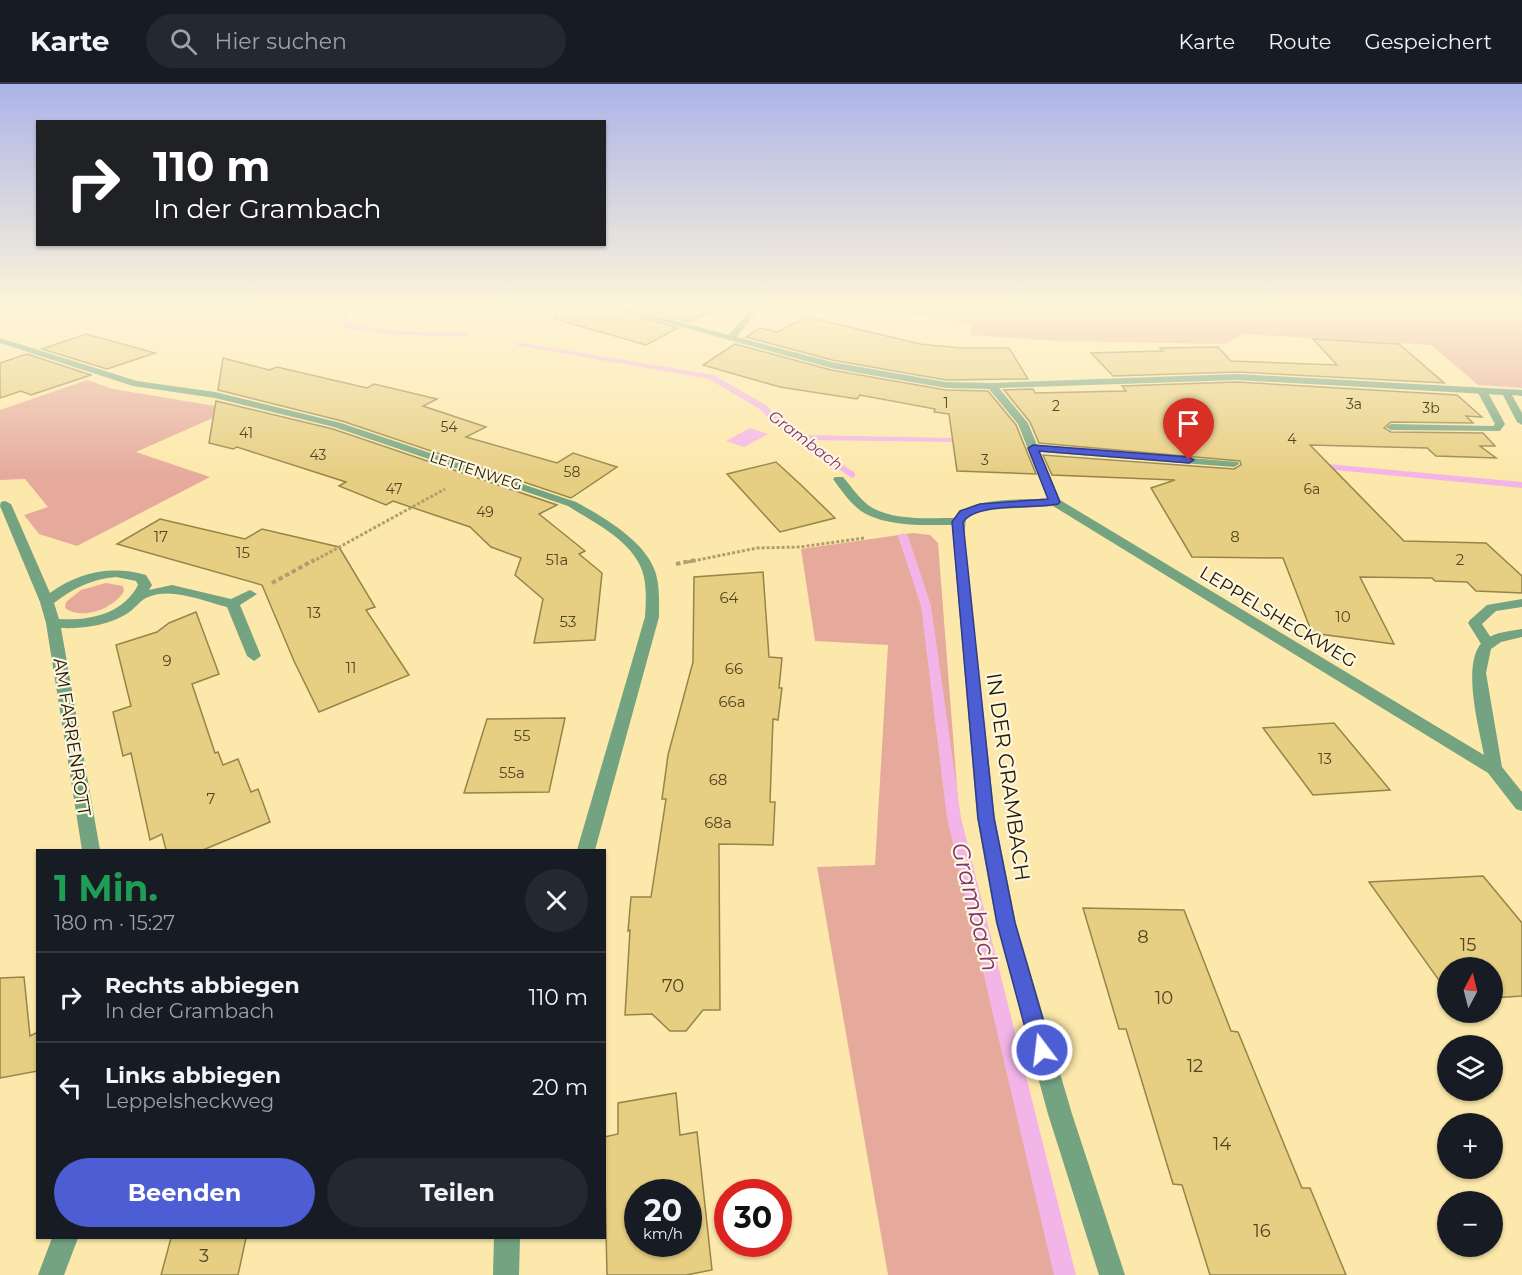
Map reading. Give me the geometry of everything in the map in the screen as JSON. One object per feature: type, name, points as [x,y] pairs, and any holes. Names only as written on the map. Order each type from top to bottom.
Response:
[{"type":"street","name":"LETTENWEG","points":[[76,365],[136,384],[215,395],[337,425],[572,504],[622,536],[648,569],[653,592],[652,617],[586,849]]},
{"type":"street","points":[[829,365],[946,385],[992,386],[1237,377],[1522,393]]},
{"type":"street","points":[[839,479],[856,500],[870,511],[893,517],[957,522],[963,513],[980,508],[1055,502],[1023,423],[992,386]]},
{"type":"street","points":[[1391,427],[1496,429],[1500,424],[1482,390]]},
{"type":"street","points":[[1506,392],[1522,422]]},
{"type":"street","points":[[1033,448],[1234,464]]},
{"type":"street","name":"LEPPELSHECKWEG","points":[[1055,502],[1494,769],[1522,804]]},
{"type":"street","name":"AM FARRENROTT","points":[[5,504],[47,602],[53,623],[91,849]]},
{"type":"street","name":"IN DER GRAMBACH","points":[[957,522],[986,818],[1004,911],[1059,1114],[1112,1275]]},
{"type":"street","points":[[47,602],[75,583],[114,573],[130,573],[141,578],[145,585],[142,595]]},
{"type":"street","points":[[53,623],[67,625],[101,620],[126,608],[142,595],[172,589],[233,604],[250,594]]},
{"type":"street","points":[[1488,644],[1474,623],[1492,608],[1522,603]]},
{"type":"street","points":[[233,604],[254,656]]},
{"type":"street","points":[[1494,769],[1479,674],[1482,651],[1496,638],[1522,633]]},
{"type":"street","points":[[51,1275],[65,1239]]},
{"type":"street","points":[[506,1275],[507,1239]]},
{"type":"path","points":[[250,594],[477,471]]},
{"type":"path","points":[[648,569],[757,548],[800,547],[870,537]]},
{"type":"shaded area","points":[[1454,365],[1522,365],[1522,388],[1478,385]]},
{"type":"shaded area","points":[[87,380],[113,389],[233,409],[136,452],[210,477],[77,546],[39,534],[24,515],[48,507],[25,479],[0,480],[0,410]]},
{"type":"shaded area","points":[[750,428],[768,434],[744,447],[726,441]]},
{"type":"shaded area","points":[[913,533],[930,535],[938,543],[960,826],[1073,1275],[888,1275],[817,867],[875,865],[888,645],[815,641],[801,549]]},
{"type":"shaded area","points":[[106,583],[123,586],[124,591],[113,603],[89,613],[72,612],[65,608],[66,602],[81,590]]},
{"type":"building","points":[[0,365],[59,365],[91,375],[31,395],[21,391],[0,398]]},
{"type":"building","points":[[93,365],[120,365],[107,369]]},
{"type":"building","points":[[222,365],[248,365],[269,370],[277,367],[367,388],[374,384],[437,399],[423,406],[486,427],[466,437],[557,463],[573,453],[617,467],[571,498],[342,421],[218,390]]},
{"type":"building","points":[[703,365],[811,365],[946,390],[988,391],[1016,425],[1036,474],[957,471],[949,414],[934,412],[935,409],[860,395],[857,399],[780,387]]},
{"type":"building","points":[[858,365],[1019,365],[1028,379],[946,380]]},
{"type":"building","points":[[1102,365],[1326,365],[1423,365],[1444,383],[1237,372],[1113,376]]},
{"type":"building","points":[[1237,382],[1457,395],[1482,417],[1466,416],[1473,423],[1391,422],[1384,428],[1391,432],[1483,433],[1495,446],[1480,446],[1496,458],[1436,456],[1427,448],[1310,445],[1404,541],[1486,543],[1522,576],[1522,593],[1476,591],[1467,582],[1435,581],[1432,578],[1360,577],[1394,644],[1312,633],[1283,558],[1192,557],[1151,488],[1175,480],[1052,475],[1043,455],[1234,469],[1241,465],[1240,461],[1039,443],[1030,422],[1004,390],[1033,389],[1035,393],[1126,391],[1122,386]]},
{"type":"building","points":[[216,401],[333,429],[557,505],[539,514],[585,551],[579,554],[602,573],[595,640],[534,643],[543,599],[515,575],[521,558],[491,547],[470,527],[393,501],[386,505],[339,486],[346,482],[237,447],[233,449],[209,443]]},
{"type":"building","points":[[776,462],[835,518],[780,532],[727,474]]},
{"type":"building","points":[[160,519],[245,539],[262,529],[339,547],[375,607],[366,610],[409,675],[319,712],[294,661],[262,585],[117,544]]},
{"type":"building","points":[[763,572],[769,657],[782,658],[779,688],[782,688],[778,720],[773,719],[770,802],[775,802],[773,845],[719,844],[720,1010],[703,1010],[686,1031],[670,1031],[652,1014],[625,1015],[630,930],[628,931],[631,897],[651,897],[666,799],[662,799],[668,755],[693,662],[694,577]]},
{"type":"building","points":[[196,612],[219,674],[192,684],[215,753],[218,752],[223,765],[238,759],[251,792],[258,789],[270,822],[205,849],[166,849],[162,834],[150,840],[131,753],[123,756],[113,712],[131,706],[116,645],[157,632],[169,623]]},
{"type":"building","points":[[565,718],[549,792],[464,793],[487,719]]},
{"type":"building","points":[[1334,723],[1390,790],[1313,795],[1263,728]]},
{"type":"building","points":[[1483,876],[1522,923],[1522,996],[1503,997],[1503,957],[1437,957],[1437,978],[1369,882]]},
{"type":"building","points":[[1083,908],[1184,910],[1231,1031],[1238,1032],[1302,1188],[1310,1188],[1346,1275],[1210,1275],[1182,1185],[1173,1184],[1126,1029],[1119,1029]]},
{"type":"building","points":[[24,977],[30,1036],[36,1033],[36,1071],[0,1078],[0,978]]},
{"type":"building","points":[[676,1093],[680,1135],[697,1132],[712,1270],[686,1275],[607,1275],[606,1137],[618,1134],[618,1103]]},
{"type":"building","points":[[171,1239],[246,1239],[238,1275],[161,1275]]},
{"type":"waterway","name":"Grambach","points":[[638,365],[711,377],[764,408],[780,425],[852,475]]},
{"type":"waterway","points":[[801,437],[956,440]]},
{"type":"waterway","points":[[1081,447],[1121,450]]},
{"type":"waterway","points":[[1317,466],[1522,485]]},
{"type":"waterway","name":"Grambach","points":[[903,536],[926,606],[954,818],[1065,1275]]},
{"type":"route","points":[[1042,1050],[1006,923],[986,818],[976,735],[957,522],[963,513],[980,508],[1055,502],[1033,448],[1189,460]]}]
